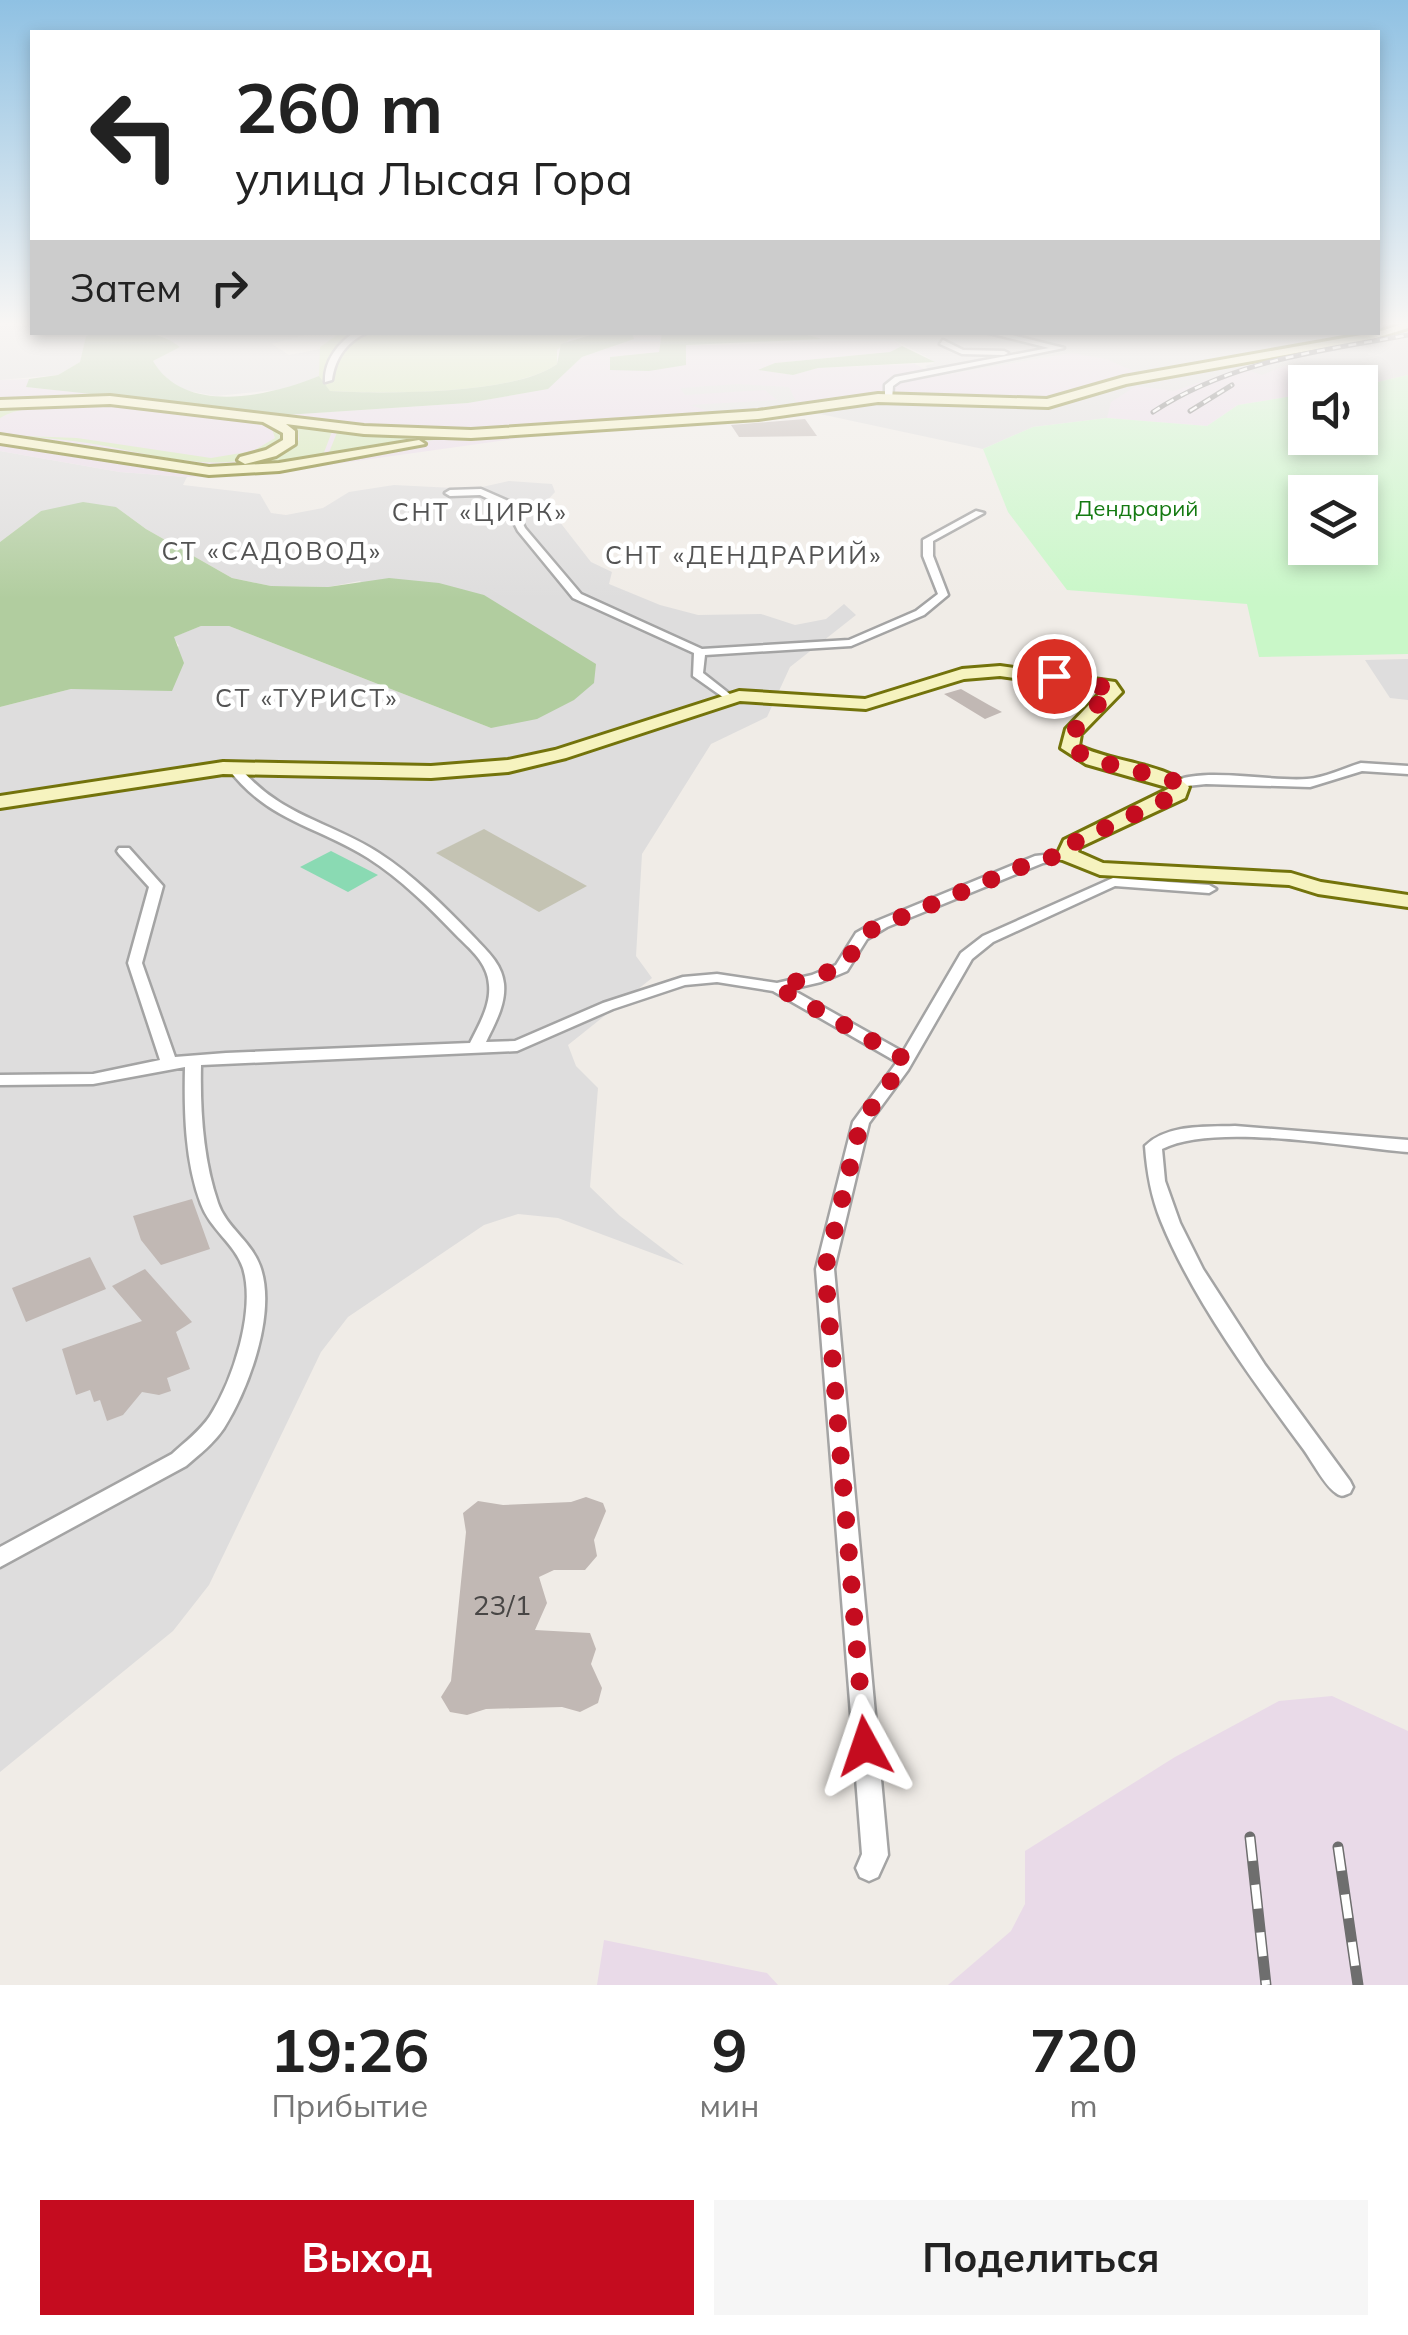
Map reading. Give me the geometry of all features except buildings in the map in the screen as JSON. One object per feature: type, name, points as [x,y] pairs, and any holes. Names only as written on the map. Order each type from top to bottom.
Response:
[{"type":"main road","points":[[0,440],[176,464],[224,463],[262,456],[290,441],[284,427],[241,415]]},
{"type":"main road","points":[[253,415],[390,432],[521,430],[761,415]]},
{"type":"main road","points":[[117,456],[157,466],[236,471],[521,430]]},
{"type":"main road","points":[[0,802],[233,768],[431,772],[508,766],[560,754],[728,697],[866,704],[976,672],[1054,676],[1112,689],[1072,733],[1070,748],[1093,760],[1177,783],[1178,794],[1071,844],[1067,855],[1100,869],[1273,877],[1408,901]]},
{"type":"street","points":[[450,494],[481,492],[502,499],[530,542],[577,596],[700,652],[851,644],[920,614],[943,595],[928,556],[928,540],[979,513]]},
{"type":"street","points":[[700,652],[697,674],[728,697]]},
{"type":"street","points":[[1177,783],[1206,780],[1310,784],[1361,767],[1408,770]]},
{"type":"street","points":[[233,768],[261,798],[294,820],[379,859],[488,960],[496,975],[497,993],[475,1049]]},
{"type":"street","points":[[124,852],[156,886],[135,964],[169,1063]]},
{"type":"street","points":[[777,987],[842,968],[861,936],[882,924],[1040,859],[1067,855]]},
{"type":"street","points":[[869,1868],[875,1855],[825,1269],[861,1122],[906,1060],[966,956],[988,939],[1113,882],[1209,889]]},
{"type":"street","points":[[0,1080],[93,1079],[192,1060],[517,1046],[590,1013],[683,981],[718,978],[777,987],[906,1060]]},
{"type":"street","points":[[0,1558],[189,1452],[220,1417],[254,1316],[254,1278],[241,1247],[211,1209],[192,1109],[192,1060]]},
{"type":"street","points":[[1343,1487],[1176,1242],[1156,1188],[1153,1146],[1174,1135],[1259,1132],[1408,1146]]},
{"type":"shaded area","points":[[0,415],[730,415],[556,429],[549,434],[271,473],[187,477],[120,472],[0,451]]},
{"type":"shaded area","points":[[823,415],[1135,415],[1033,427],[983,449]]},
{"type":"shaded area","points":[[1108,415],[1224,415],[1207,426],[1107,418]]},
{"type":"shaded area","points":[[0,451],[120,472],[187,477],[183,485],[260,494],[271,513],[286,515],[323,508],[349,492],[394,485],[473,489],[509,481],[552,484],[555,492],[545,503],[591,562],[612,572],[609,584],[660,605],[698,615],[761,614],[795,625],[826,619],[844,604],[856,615],[790,667],[767,717],[711,744],[642,854],[636,956],[652,978],[568,1045],[576,1066],[598,1088],[590,1187],[620,1216],[684,1265],[558,1218],[518,1214],[484,1225],[348,1317],[321,1352],[209,1585],[173,1631],[0,1772],[0,707],[71,689],[103,687],[179,646],[173,637],[201,626],[229,626],[491,728],[360,581],[328,587],[271,586],[232,578],[146,529],[116,507],[41,511],[0,542]]},
{"type":"shaded area","points":[[1408,659],[1408,700],[1390,698],[1365,660]]},
{"type":"shaded area","points":[[484,829],[587,886],[539,912],[436,853]]},
{"type":"shaded area","points":[[1332,1696],[1408,1731],[1408,1985],[948,1985],[1011,1931],[1025,1904],[1025,1851],[1175,1757],[1279,1701]]},
{"type":"shaded area","points":[[604,1940],[767,1973],[778,1985],[597,1985]]},
{"type":"green space","points":[[193,415],[261,422],[277,428],[285,437],[269,451],[248,459],[197,462],[75,441],[0,435],[77,438],[211,458],[253,451],[275,438],[272,429],[263,425]]},
{"type":"green space","name":"Дендрарий","points":[[1224,415],[1288,415],[1288,455],[1378,455],[1378,415],[1408,415],[1408,654],[1259,657],[1247,604],[1067,590],[1008,512],[983,449],[1033,427],[1107,418],[1207,426]]},
{"type":"green space","points":[[288,421],[333,429],[323,455],[287,463],[208,467],[257,462],[280,454],[299,440],[298,430]]},
{"type":"green space","points":[[338,430],[404,437],[462,436],[328,455]]},
{"type":"green space","points":[[83,502],[116,507],[146,529],[232,578],[271,586],[328,587],[389,578],[439,583],[484,595],[596,664],[594,683],[574,700],[537,719],[491,728],[229,626],[201,626],[174,637],[184,663],[172,691],[71,689],[0,707],[0,542],[41,511]]},
{"type":"green space","points":[[331,851],[378,875],[348,892],[300,867]]},
{"type":"railway","points":[[1250,1837],[1266,1985]]},
{"type":"railway","points":[[1338,1847],[1358,1985]]},
{"type":"district","name":"СНТ «ЦИРК»","points":[[480,512]]},
{"type":"district","name":"СТ «САДОВОД»","points":[[272,551]]},
{"type":"district","name":"СНТ «ДЕНДРАРИЙ»","points":[[744,555]]},
{"type":"district","name":"СТ «ТУРИСТ»","points":[[307,698]]},
{"type":"route","points":[[865,1746],[838,1382],[825,1269],[861,1122],[870,1104],[906,1060],[844,1029],[777,987],[816,979],[842,968],[854,954],[861,936],[882,924],[1040,859],[1067,855],[1071,844],[1178,794],[1180,787],[1172,780],[1093,760],[1070,748],[1072,733],[1112,689],[1104,684],[1054,676]]}]
